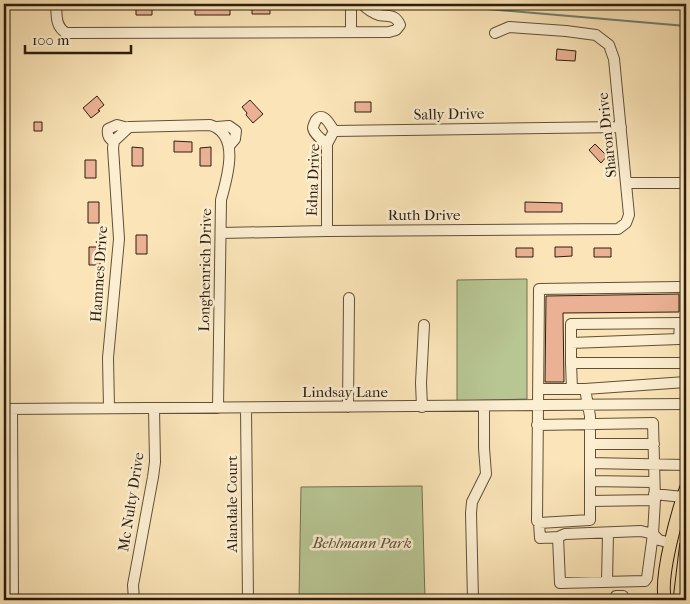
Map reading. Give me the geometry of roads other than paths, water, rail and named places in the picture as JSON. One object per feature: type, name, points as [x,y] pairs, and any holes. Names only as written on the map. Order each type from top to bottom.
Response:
[{"type":"main road","points":[[662,599],[671,543],[685,493]]},
{"type":"main road","points":[[681,597],[686,546]]},
{"type":"street","points":[[56,4],[57,23],[60,29],[66,33],[389,32],[396,30],[400,25],[397,18],[377,14],[362,4]]},
{"type":"street","points":[[351,4],[351,32]]},
{"type":"street","name":"Sharon Drive","points":[[495,33],[508,27],[566,31],[596,35],[609,45],[614,59],[627,183],[629,215],[626,223]]},
{"type":"street","points":[[327,144],[314,131],[315,121],[323,117],[334,131]]},
{"type":"street","name":"Hammes Drive","points":[[109,408],[108,358],[119,239],[114,142],[128,128],[210,125],[220,130],[230,126],[236,131],[235,138],[228,146]]},
{"type":"street","name":"Sally Drive","points":[[334,131],[621,127]]},
{"type":"street","name":"Edna Drive","points":[[327,231],[327,144],[334,131]]},
{"type":"street","name":"Longhenrich Drive","points":[[218,408],[221,200],[228,173],[228,146]]},
{"type":"street","points":[[627,183],[686,183]]},
{"type":"street","name":"Ruth Drive","points":[[221,233],[618,229],[626,223]]},
{"type":"street","points":[[671,543],[659,540],[653,534],[640,531],[565,534],[558,537],[540,538],[540,523],[537,521],[539,289],[679,287]]},
{"type":"street","points":[[348,407],[349,298]]},
{"type":"street","points":[[571,343],[679,339],[680,323],[571,324],[571,343],[572,363],[572,389]]},
{"type":"street","points":[[422,407],[421,383],[424,325]]},
{"type":"street","points":[[572,363],[686,363]]},
{"type":"street","points":[[539,389],[586,389],[686,382]]},
{"type":"street","points":[[540,523],[590,520],[590,423],[586,389]]},
{"type":"street","name":"Lindsay Lane","points":[[8,409],[484,407],[686,404]]},
{"type":"street","points":[[558,537],[560,583],[645,581],[653,534],[655,497],[652,405]]},
{"type":"street","points":[[472,600],[471,513],[472,502],[486,474],[484,407]]},
{"type":"street","name":"Mc Nulty Drive","points":[[134,600],[133,584],[154,470],[154,408]]},
{"type":"street","name":"Alandale Court","points":[[246,408],[248,600]]},
{"type":"street","points":[[8,409],[13,600]]},
{"type":"street","points":[[537,425],[590,423],[653,424]]},
{"type":"street","points":[[590,444],[654,444]]},
{"type":"street","points":[[590,462],[686,465]]},
{"type":"street","points":[[590,481],[654,482]]},
{"type":"street","points":[[590,501],[685,493]]},
{"type":"street","points":[[607,582],[608,532]]},
{"type":"street","points":[[647,574],[666,576]]},
{"type":"waterway","points":[[456,4],[475,8],[686,26]]},
{"type":"park label","name":"Behlmann Park","points":[[362,543]]}]
